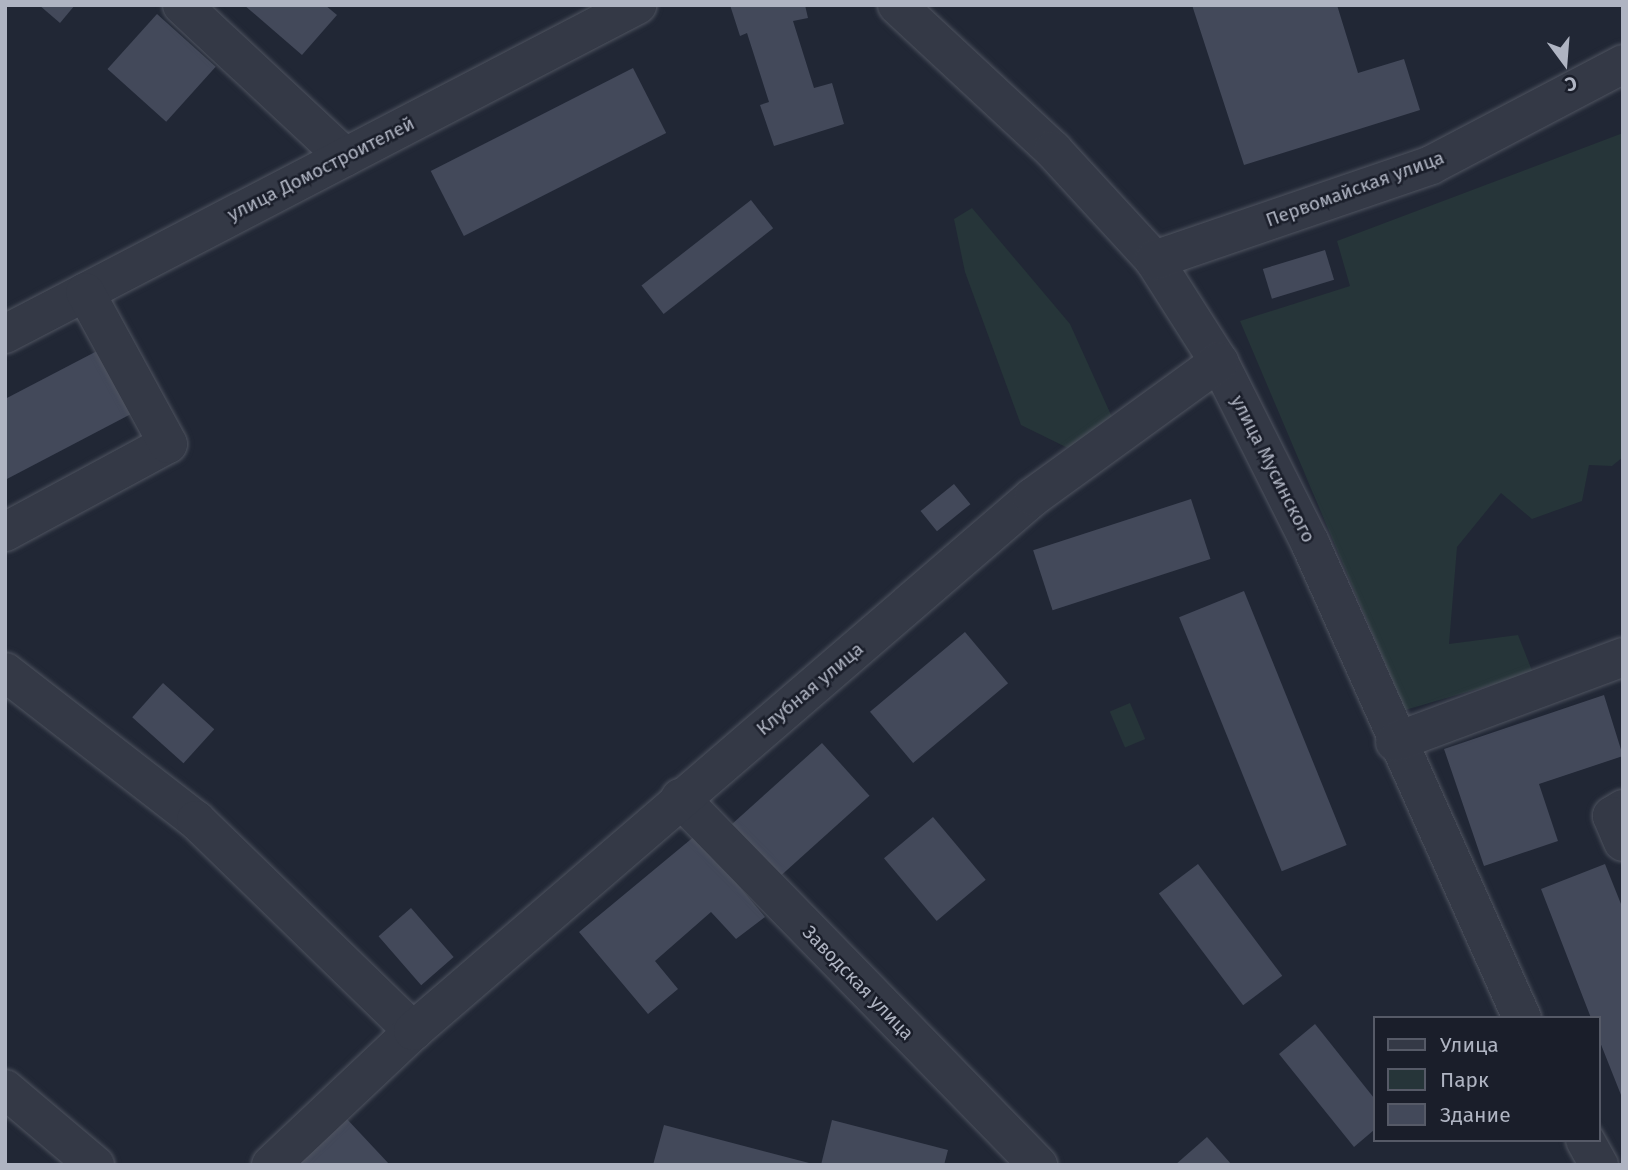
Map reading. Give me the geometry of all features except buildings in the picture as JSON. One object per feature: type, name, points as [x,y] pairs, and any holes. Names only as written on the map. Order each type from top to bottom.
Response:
[{"type":"street","points":[[182,5],[345,157]]},
{"type":"street","name":"улица Домостроителей","points":[[5,334],[637,5]]},
{"type":"street","name":"улица Мусинского","points":[[897,5],[1054,150],[1154,260],[1219,362],[1310,542],[1395,742],[1521,1016]]},
{"type":"street","name":"Первомайская улица","points":[[1154,260],[1431,165],[1623,65]]},
{"type":"street","points":[[5,531],[168,444],[85,292]]},
{"type":"street","name":"Клубная улица","points":[[271,1165],[413,1031],[680,798],[1033,497],[1219,362]]},
{"type":"street","points":[[1395,742],[1621,665]]},
{"type":"street","points":[[5,673],[196,820],[413,1031]]},
{"type":"street","name":"Заводская улица","points":[[680,798],[1038,1165]]},
{"type":"street","points":[[1623,809],[1612,816],[1623,842]]},
{"type":"street","points":[[5,1089],[95,1165]]},
{"type":"street","points":[[1587,1142],[1600,1165]]},
{"type":"green space","points":[[1623,133],[1623,457],[1612,466],[1589,465],[1582,501],[1532,519],[1501,493],[1457,547],[1449,644],[1518,635],[1533,673],[1405,710],[1240,321],[1350,286],[1337,241]]},
{"type":"green space","points":[[972,208],[1070,324],[1116,426],[1070,449],[1021,425],[965,272],[954,219]]},
{"type":"green space","points":[[1130,703],[1145,739],[1125,747],[1110,712]]}]
